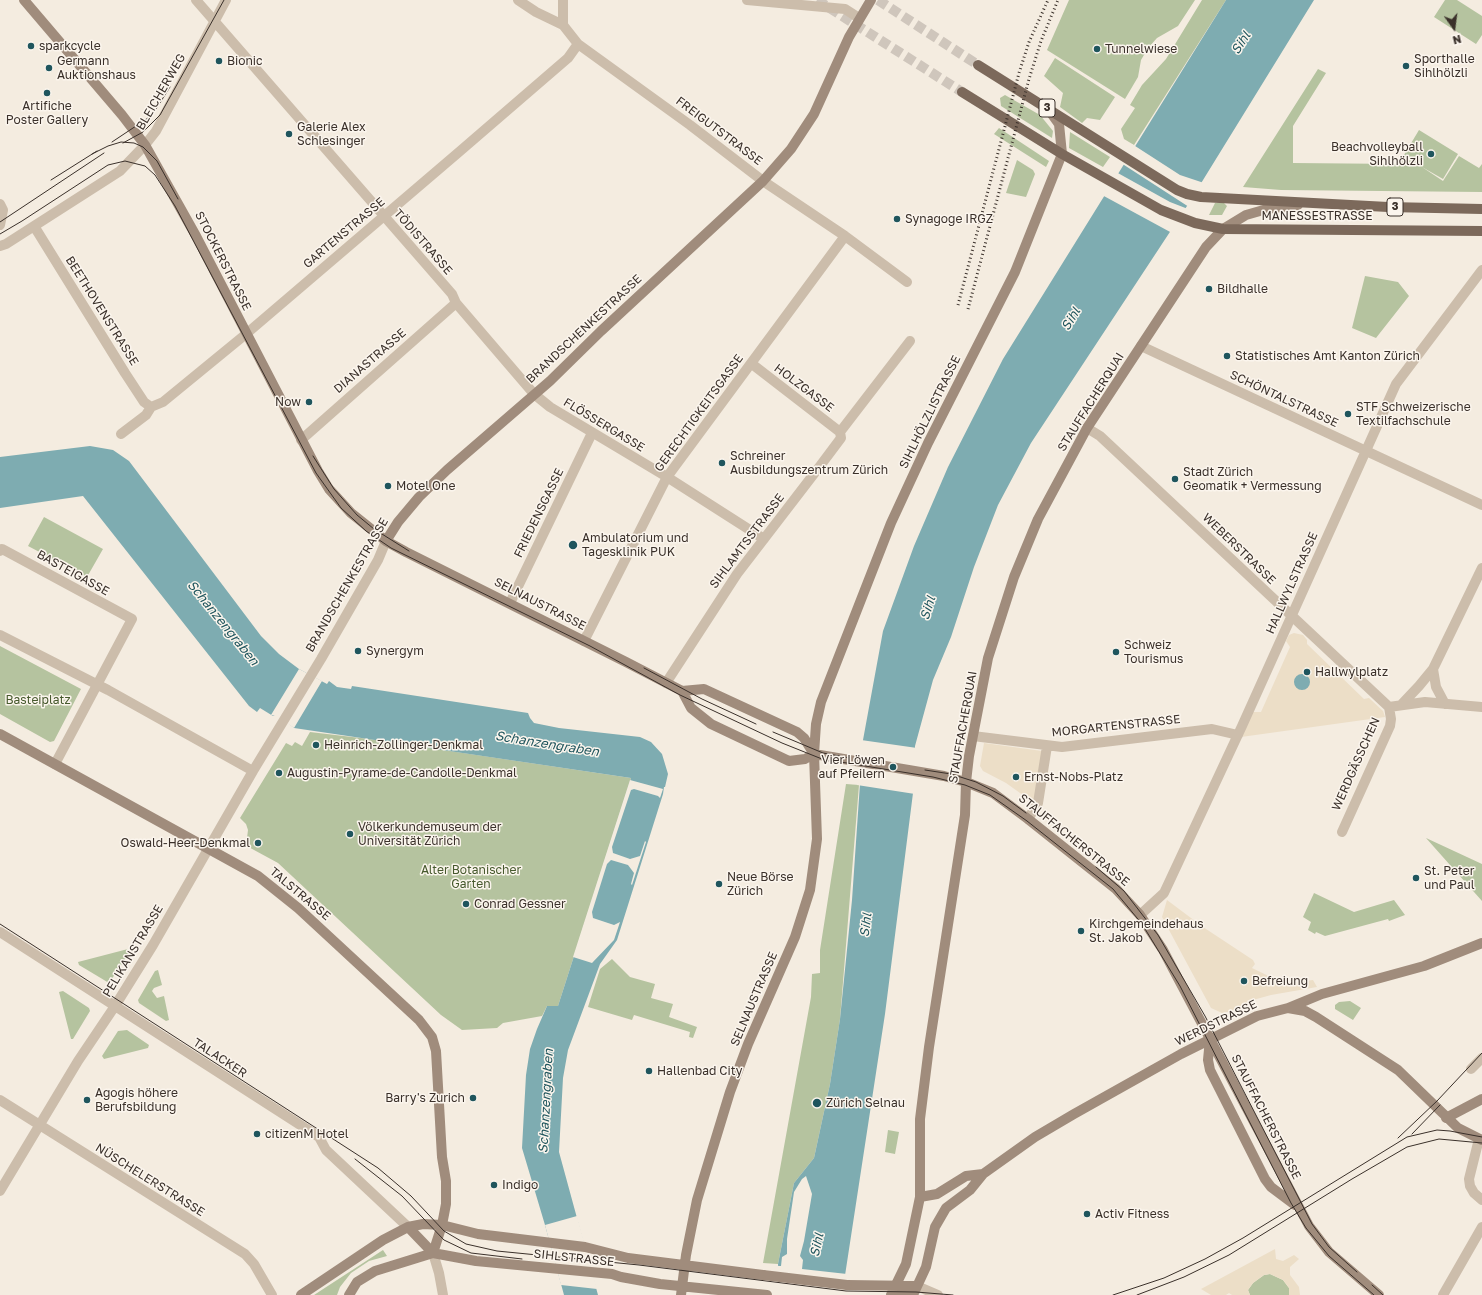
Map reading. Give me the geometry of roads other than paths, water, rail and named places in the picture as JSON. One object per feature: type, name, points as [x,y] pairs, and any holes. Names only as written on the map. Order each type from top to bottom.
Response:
[{"type":"main road","name":"3","points":[[978,65],[1049,110]]},
{"type":"main road","name":"3","points":[[962,92],[1062,154]]},
{"type":"main road","name":"MANESSESTRASSE","points":[[1049,110],[1177,190],[1202,197],[1388,207],[1482,209]]},
{"type":"main road","name":"MANESSESTRASSE","points":[[1062,154],[1162,210],[1182,219],[1223,229],[1482,231]]},
{"type":"street","name":"STOCKERSTRASSE","points":[[24,0],[122,115],[145,145],[196,236],[318,471],[340,501],[361,522],[386,541]]},
{"type":"street","name":"TÖDISTRASSE","points":[[196,0],[452,294],[456,303],[534,394]]},
{"type":"street","name":"BLEICHERWEG","points":[[0,246],[120,171],[145,145],[156,131],[226,0]]},
{"type":"street","name":"FREIGUTSTRASSE","points":[[518,0],[536,12],[563,25],[578,44],[690,125],[763,181],[845,236],[907,282]]},
{"type":"street","points":[[563,0],[563,25]]},
{"type":"street","points":[[746,0],[844,5],[859,18]]},
{"type":"street","name":"BRANDSCHENKESTRASSE","points":[[282,721],[311,675],[375,565],[386,541],[398,522],[419,497],[446,470],[534,394],[763,181],[790,149],[814,114],[859,18],[871,0]]},
{"type":"street","name":"GARTENSTRASSE","points":[[121,434],[146,415],[151,408],[163,402],[246,334],[555,70],[568,58],[578,44]]},
{"type":"street","name":"SIHLHÖLZLISTRASSE","points":[[814,754],[816,724],[821,702],[891,523],[928,443],[1015,272],[1062,154],[1059,124],[1049,110]]},
{"type":"street","name":"MANESSESTRASSE","points":[[1223,229],[1246,215],[1267,209],[1308,203]]},
{"type":"street","points":[[0,204],[3,210],[1,221]]},
{"type":"street","name":"BEETHOVENSTRASSE","points":[[34,226],[144,402],[151,408]]},
{"type":"street","name":"STAUFFACHERQUAI","points":[[896,1292],[906,1264],[920,1197],[920,1119],[929,1046],[965,815],[966,782],[988,658],[1014,577],[1038,519],[1087,428],[1206,247],[1223,229]]},
{"type":"street","name":"GERECHTIGKEITSGASSE","points":[[584,640],[667,478],[845,236]]},
{"type":"street","name":"HALLWYLSTRASSE","points":[[1140,915],[1164,893],[1367,452],[1396,384],[1482,270]]},
{"type":"street","name":"DIANASTRASSE","points":[[301,440],[456,303]]},
{"type":"street","name":"SIHLAMTSSTRASSE","points":[[666,683],[737,574],[841,438],[840,432],[910,341]]},
{"type":"street","name":"SCHÖNTALSTRASSE","points":[[1142,346],[1482,505]]},
{"type":"street","name":"HOLZGASSE","points":[[752,364],[840,432]]},
{"type":"street","name":"FLÖSSERGASSE","points":[[534,394],[550,407],[764,539]]},
{"type":"street","name":"WEBERSTRASSE","points":[[1087,428],[1100,436],[1389,706]]},
{"type":"street","name":"FRIEDENSGASSE","points":[[510,603],[592,433]]},
{"type":"street","name":"SELNAUSTRASSE","points":[[386,541],[682,691]]},
{"type":"street","name":"BASTEIGASSE","points":[[1,550],[132,619],[97,685]]},
{"type":"street","points":[[1402,704],[1433,669],[1482,568]]},
{"type":"street","points":[[0,635],[140,708],[253,771]]},
{"type":"street","points":[[1433,669],[1436,687],[1445,704]]},
{"type":"street","points":[[54,764],[97,685]]},
{"type":"street","points":[[704,689],[790,729],[804,738],[814,754],[805,759],[789,761],[774,755],[711,724],[691,708],[682,691],[704,689]]},
{"type":"street","points":[[1389,706],[1425,702],[1482,707]]},
{"type":"street","name":"WERDGÄSSCHEN","points":[[1342,832],[1390,726],[1391,719],[1389,706]]},
{"type":"street","name":"PELIKANSTRASSE","points":[[0,1191],[38,1125],[115,1006],[209,848],[282,721]]},
{"type":"street","name":"MORGARTENSTRASSE","points":[[973,736],[1062,747],[1212,729],[1238,735]]},
{"type":"street","name":"TALSTRASSE","points":[[0,734],[209,848],[269,884],[396,997],[426,1028],[432,1037],[436,1051],[442,1157],[446,1181],[446,1204],[442,1225],[433,1253]]},
{"type":"street","points":[[1028,819],[1038,803],[1047,746]]},
{"type":"street","name":"STAUFFACHERSTRASSE","points":[[814,754],[933,774],[966,782],[993,793],[1102,877],[1126,899],[1140,915],[1163,950],[1298,1208],[1314,1233],[1329,1252],[1379,1295]]},
{"type":"street","name":"SELNAUSTRASSE","points":[[681,1290],[683,1270],[697,1200],[730,1092],[748,1044],[795,937],[810,890],[817,840],[814,754]]},
{"type":"street","name":"TALACKER","points":[[0,932],[318,1137],[326,1150],[408,1227]]},
{"type":"street","name":"WERDSTRASSE","points":[[915,1290],[926,1267],[935,1227],[946,1208],[970,1190],[983,1174],[1035,1138],[1074,1114],[1210,1039],[1256,1016],[1288,1008],[1322,994],[1424,966],[1482,943]]},
{"type":"street","points":[[1288,1008],[1305,1011],[1316,1017],[1398,1070],[1446,1118],[1458,1128],[1480,1140],[1469,1179],[1470,1186],[1474,1193],[1482,1200]]},
{"type":"street","name":"STAUFFACHERSTRASSE","points":[[1210,1039],[1208,1060],[1210,1070],[1265,1179],[1271,1187],[1298,1208]]},
{"type":"street","points":[[1471,1070],[1482,1058]]},
{"type":"street","points":[[1446,1118],[1482,1099]]},
{"type":"street","name":"NÜSCHELERSTRASSE","points":[[0,1100],[245,1254],[254,1264],[272,1295]]},
{"type":"street","name":"WERDSTRASSE","points":[[920,1197],[937,1194],[966,1176],[983,1174]]},
{"type":"street","name":"SIHLSTRASSE","points":[[408,1227],[423,1224],[442,1225],[478,1234],[585,1247],[683,1270],[763,1275],[896,1292],[915,1290]]},
{"type":"street","points":[[301,1295],[383,1240],[408,1227],[433,1253],[439,1273],[443,1295]]},
{"type":"street","points":[[1443,1295],[1482,1227]]},
{"type":"street","points":[[349,1295],[357,1282],[375,1271],[433,1253]]},
{"type":"street","name":"SIHLSTRASSE","points":[[433,1253],[461,1260],[614,1274],[621,1277],[660,1284],[681,1290],[763,1295]]},
{"type":"street","points":[[915,1290],[938,1295]]},
{"type":"water","name":"Sihl","points":[[1226,0],[1314,0],[1187,206],[1031,443],[998,505],[974,567],[951,637],[933,680],[915,746],[913,793],[885,1014],[842,1295],[780,1295],[778,1264],[794,1183],[814,1158],[830,1084],[840,1019],[852,900],[863,740],[883,631],[914,546],[948,467],[1003,359]]},
{"type":"water","name":"Schanzengraben","points":[[90,446],[113,450],[129,461],[261,636],[279,654],[299,669],[327,684],[329,681],[337,687],[351,689],[352,686],[528,713],[534,723],[559,728],[640,737],[651,742],[662,754],[668,774],[663,794],[617,940],[600,964],[568,1050],[563,1078],[559,1152],[598,1295],[564,1295],[522,1148],[526,1075],[530,1049],[547,1006],[558,1006],[631,778],[294,728],[277,714],[273,716],[260,708],[257,712],[249,706],[83,496],[0,508],[0,457]]},
{"type":"water","points":[[1302,674],[1308,676],[1310,682],[1308,688],[1302,690],[1296,688],[1294,682],[1296,676]]},
{"type":"tunnel","points":[[817,0],[962,92]]},
{"type":"tunnel","points":[[878,0],[978,65]]},
{"type":"tram line","points":[[123,143],[143,132],[160,115],[224,0]]},
{"type":"tram line","points":[[112,142],[148,118],[156,109],[170,87]]},
{"type":"tram line","points":[[92,154],[108,146],[121,142],[134,143],[143,147],[157,161],[178,199]]},
{"type":"tram line","points":[[51,180],[97,151]]},
{"type":"tram line","points":[[0,222],[104,153]]},
{"type":"tram line","points":[[0,234],[108,165],[125,161],[145,166],[155,175],[175,206],[316,473],[341,508],[366,531],[391,548],[590,646],[680,695],[782,743],[822,759],[933,777],[965,785],[990,795],[1027,821],[1113,889],[1142,924],[1180,986],[1291,1203],[1306,1228],[1329,1256],[1374,1295]]},
{"type":"tram line","points":[[313,456],[334,489],[357,515],[374,529],[409,551]]},
{"type":"tram line","points":[[644,668],[702,699],[756,724]]},
{"type":"tram line","points":[[773,732],[823,753],[850,758]]},
{"type":"tram line","points":[[925,770],[951,774],[976,782],[1003,796],[1026,813]]},
{"type":"tram line","points":[[1096,867],[1124,891],[1158,935],[1205,1016],[1312,1224],[1329,1247],[1357,1272]]},
{"type":"tram line","points":[[0,924],[378,1168],[411,1196],[444,1231],[466,1244],[497,1251],[639,1265],[846,1291],[916,1292],[953,1295]]},
{"type":"tram line","points":[[1398,1138],[1437,1101],[1482,1053]]},
{"type":"tram line","points":[[1412,1134],[1440,1105]]},
{"type":"tram line","points":[[1113,1295],[1164,1278],[1205,1259],[1243,1238],[1407,1137],[1437,1130],[1482,1137]]},
{"type":"tram line","points":[[1137,1295],[1184,1277],[1229,1255],[1407,1147],[1439,1139],[1482,1143]]},
{"type":"tram line","points":[[355,1159],[402,1196],[444,1240],[471,1253],[522,1259]]},
{"type":"tram line","points":[[1372,1285],[1383,1295]]},
{"type":"railway","points":[[958,305],[1019,73],[1029,42],[1048,0]]},
{"type":"railway","points":[[968,309],[1029,79],[1041,41],[1058,0]]},
{"type":"place","name":"sparkcycle","points":[[31,46]]},
{"type":"place","name":"Tunnelwiese","points":[[1097,49]]},
{"type":"place","name":"Bionic","points":[[219,61]]},
{"type":"place","name":"Sporthalle Sihlhölzli","points":[[1406,66]]},
{"type":"place","name":"Germann Auktionshaus","points":[[49,68]]},
{"type":"place","name":"Artifiche Poster Gallery","points":[[47,93]]},
{"type":"place","name":"Galerie Alex Schlesinger","points":[[289,134]]},
{"type":"place","name":"Beachvolleyball Sihlhölzli","points":[[1431,154]]},
{"type":"place","name":"Synagoge IRGZ","points":[[897,219]]},
{"type":"place","name":"Bildhalle","points":[[1209,289]]},
{"type":"place","name":"Statistisches Amt Kanton Zürich","points":[[1227,356]]},
{"type":"place","name":"Now","points":[[309,402]]},
{"type":"place","name":"STF Schweizerische Textilfachschule","points":[[1348,414]]},
{"type":"place","name":"Schreiner Ausbildungszentrum Zürich","points":[[722,463]]},
{"type":"place","name":"Stadt Zürich Geomatik + Vermessung","points":[[1175,479]]},
{"type":"place","name":"Motel One","points":[[388,486]]},
{"type":"place","name":"Ambulatorium und Tagesklinik PUK","points":[[573,545]]},
{"type":"place","name":"Synergym","points":[[358,651]]},
{"type":"place","name":"Schweiz Tourismus","points":[[1116,652]]},
{"type":"place","name":"Hallwylplatz","points":[[1307,672]]},
{"type":"place","name":"Heinrich-Zollinger-Denkmal","points":[[316,745]]},
{"type":"place","name":"Vier Löwen auf Pfeilern","points":[[893,767]]},
{"type":"place","name":"Augustin-Pyrame-de-Candolle-Denkmal","points":[[279,773]]},
{"type":"place","name":"Ernst-Nobs-Platz","points":[[1016,777]]},
{"type":"place","name":"Völkerkundemuseum der Universität Zürich","points":[[350,834]]},
{"type":"place","name":"Oswald-Heer-Denkmal","points":[[258,843]]},
{"type":"place","name":"St. Peter und Paul","points":[[1416,878]]},
{"type":"place","name":"Neue Börse Zürich","points":[[719,884]]},
{"type":"place","name":"Conrad Gessner","points":[[466,904]]},
{"type":"place","name":"Kirchgemeindehaus St. Jakob","points":[[1081,931]]},
{"type":"place","name":"Befreiung","points":[[1244,981]]},
{"type":"place","name":"Hallenbad City","points":[[649,1071]]},
{"type":"place","name":"Barry's Zurich","points":[[473,1098]]},
{"type":"place","name":"Agogis höhere Berufsbildung","points":[[87,1100]]},
{"type":"place","name":"Zürich Selnau","points":[[817,1103]]},
{"type":"place","name":"citizenM Hotel","points":[[257,1134]]},
{"type":"place","name":"Indigo","points":[[494,1185]]},
{"type":"place","name":"Activ Fitness","points":[[1087,1214]]},
{"type":"park label","name":"Basteiplatz","points":[[38,700]]},
{"type":"park label","name":"Alter Botanischer Garten","points":[[471,877]]}]
